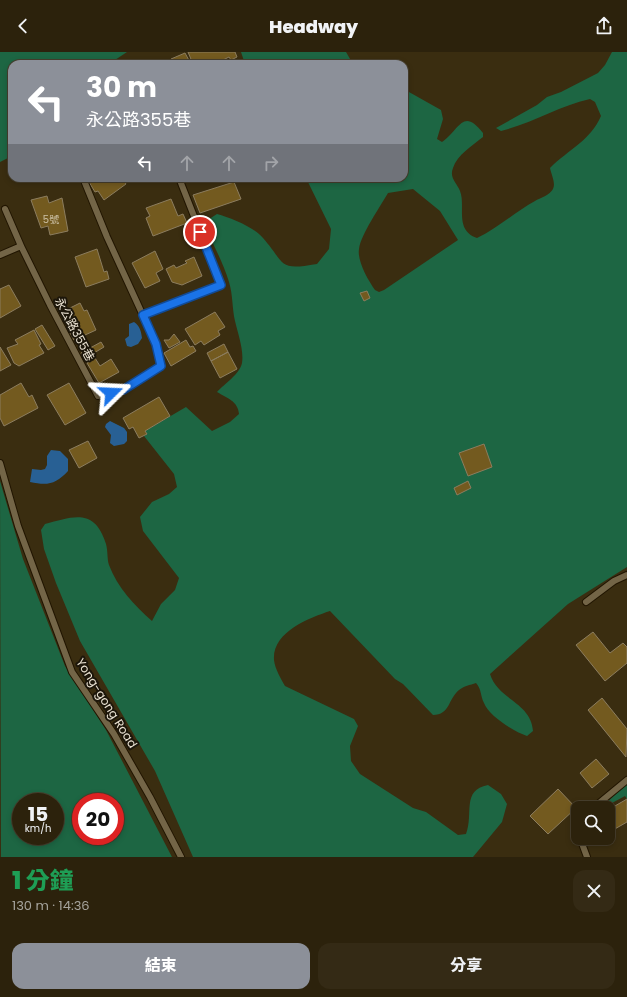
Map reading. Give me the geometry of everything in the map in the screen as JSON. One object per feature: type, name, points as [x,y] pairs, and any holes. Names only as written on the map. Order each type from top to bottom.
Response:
[{"type":"lane","name":"永公路355巷","points":[[5,209],[50,305],[98,396],[123,390],[161,366],[156,344],[107,237],[85,182]]},
{"type":"lane","points":[[143,315],[221,285],[180,182]]},
{"type":"lane","points":[[0,255],[22,246]]},
{"type":"lane","name":"Yong-gong Road","points":[[0,463],[18,526],[72,672],[114,734],[150,797],[181,857]]},
{"type":"lane","points":[[586,602],[614,580],[627,575]]},
{"type":"lane","points":[[602,801],[627,780]]},
{"type":"lane","points":[[583,845],[587,857]]},
{"type":"green space","points":[[0,52],[127,52],[115,60],[8,60],[8,158],[0,162]]},
{"type":"green space","points":[[241,52],[346,52],[351,60],[244,60]]},
{"type":"green space","points":[[612,52],[627,52],[627,567],[568,604],[490,674],[494,683],[500,690],[521,707],[527,714],[531,721],[533,731],[527,736],[515,731],[491,713],[484,703],[476,683],[459,690],[443,712],[433,715],[403,684],[395,679],[330,611],[303,622],[293,628],[285,634],[275,650],[274,660],[278,674],[285,686],[354,719],[358,726],[350,746],[351,761],[360,774],[413,808],[426,812],[458,835],[466,834],[471,797],[474,792],[488,785],[501,794],[507,804],[502,822],[473,857],[193,857],[155,771],[80,641],[56,583],[44,549],[41,530],[45,524],[74,517],[90,520],[101,532],[106,544],[109,565],[112,573],[133,602],[152,621],[161,604],[175,590],[179,578],[143,531],[140,517],[152,502],[169,494],[177,487],[174,474],[144,436],[147,434],[145,431],[186,407],[212,431],[230,422],[239,414],[237,406],[234,403],[217,392],[241,367],[242,353],[227,275],[203,223],[217,214],[229,218],[242,223],[259,234],[280,259],[288,266],[295,267],[317,264],[329,249],[331,229],[308,182],[408,182],[409,92],[441,110],[443,119],[437,139],[442,142],[466,121],[476,125],[483,133],[483,137],[458,159],[452,172],[453,178],[462,197],[463,224],[465,229],[470,234],[477,238],[552,191],[554,184],[550,168],[591,132],[601,116],[595,102],[590,99],[568,106],[513,128],[501,131],[496,128],[537,105],[547,97],[561,92],[598,73],[605,65]],"holes":[[[413,189],[440,211],[458,240],[379,292],[375,290],[361,265],[359,254],[360,243],[367,228],[388,193]]]},
{"type":"green space","points":[[0,481],[23,559],[65,666],[106,730],[172,857],[1,857]]},
{"type":"green space","points":[[627,784],[627,799],[625,796],[615,801],[608,801]]},
{"type":"water","points":[[134,322],[140,329],[142,338],[138,344],[131,347],[127,346],[125,339],[129,336],[129,324]]},
{"type":"water","points":[[110,421],[124,428],[127,432],[127,441],[124,444],[114,446],[110,443],[111,435],[105,427]]},
{"type":"water","points":[[51,450],[60,451],[68,459],[68,471],[60,479],[51,483],[42,484],[30,482],[32,469],[45,469],[47,465],[47,456]]},
{"type":"building","points":[[188,52],[235,52],[237,57],[231,60],[229,57],[223,60],[191,60]]},
{"type":"building","points":[[185,53],[189,60],[172,60]]},
{"type":"building","points":[[89,182],[125,182],[126,184],[104,200],[98,191],[95,192]]},
{"type":"building","points":[[234,182],[241,199],[200,213],[193,195]]},
{"type":"building","points":[[47,196],[49,203],[62,198],[68,231],[50,235],[48,226],[41,228],[31,200]]},
{"type":"building","points":[[171,199],[178,216],[183,214],[187,223],[153,236],[146,218],[150,216],[146,208]]},
{"type":"building","points":[[97,249],[104,272],[107,271],[109,279],[86,287],[75,257]]},
{"type":"building","points":[[155,251],[163,269],[156,273],[160,281],[145,288],[132,263]]},
{"type":"building","points":[[194,257],[202,276],[182,285],[172,282],[166,269],[174,265],[176,268],[187,263],[185,261]]},
{"type":"building","points":[[9,285],[21,306],[0,318],[0,289]]},
{"type":"building","points":[[367,291],[370,298],[364,301],[360,293]]},
{"type":"building","points":[[80,303],[84,311],[87,310],[96,330],[74,340],[70,333],[73,331],[64,311]]},
{"type":"building","points":[[215,312],[225,327],[218,331],[220,335],[204,345],[201,341],[195,345],[185,329]]},
{"type":"building","points":[[42,325],[55,346],[48,350],[35,329]]},
{"type":"building","points":[[34,330],[41,344],[39,345],[44,353],[19,366],[14,363],[7,348],[18,344],[15,340]]},
{"type":"building","points":[[174,334],[180,342],[169,348],[164,340],[169,340]]},
{"type":"building","points":[[186,340],[190,347],[193,346],[196,351],[171,366],[164,353]]},
{"type":"building","points":[[101,342],[104,347],[84,359],[81,353]]},
{"type":"building","points":[[224,344],[228,352],[211,361],[207,353]]},
{"type":"building","points":[[0,347],[11,365],[0,371]]},
{"type":"building","points":[[228,352],[237,369],[220,378],[211,361]]},
{"type":"building","points":[[95,358],[100,366],[111,359],[119,372],[99,383],[87,363]]},
{"type":"building","points":[[21,383],[29,397],[32,395],[38,408],[4,426],[0,418],[0,395]]},
{"type":"building","points":[[69,383],[86,413],[65,425],[47,395]]},
{"type":"building","points":[[159,397],[170,416],[145,431],[147,434],[139,438],[133,427],[129,429],[123,418]]},
{"type":"building","points":[[88,441],[97,458],[79,468],[69,450]]},
{"type":"building","points":[[484,444],[492,467],[468,476],[459,453]]},
{"type":"building","points":[[468,481],[471,488],[457,495],[454,488]]},
{"type":"building","points":[[593,632],[610,653],[623,643],[627,647],[627,663],[605,681],[576,645]]},
{"type":"building","points":[[602,698],[627,729],[626,757],[588,710]]},
{"type":"building","points":[[596,759],[609,774],[592,788],[580,773]]},
{"type":"building","points":[[558,789],[571,803],[571,813],[548,834],[530,816]]},
{"type":"building","points":[[627,799],[627,822],[615,829],[615,806]]},
{"type":"route","points":[[111,393],[123,390],[161,366],[156,344],[143,315],[221,285],[200,232]]}]
